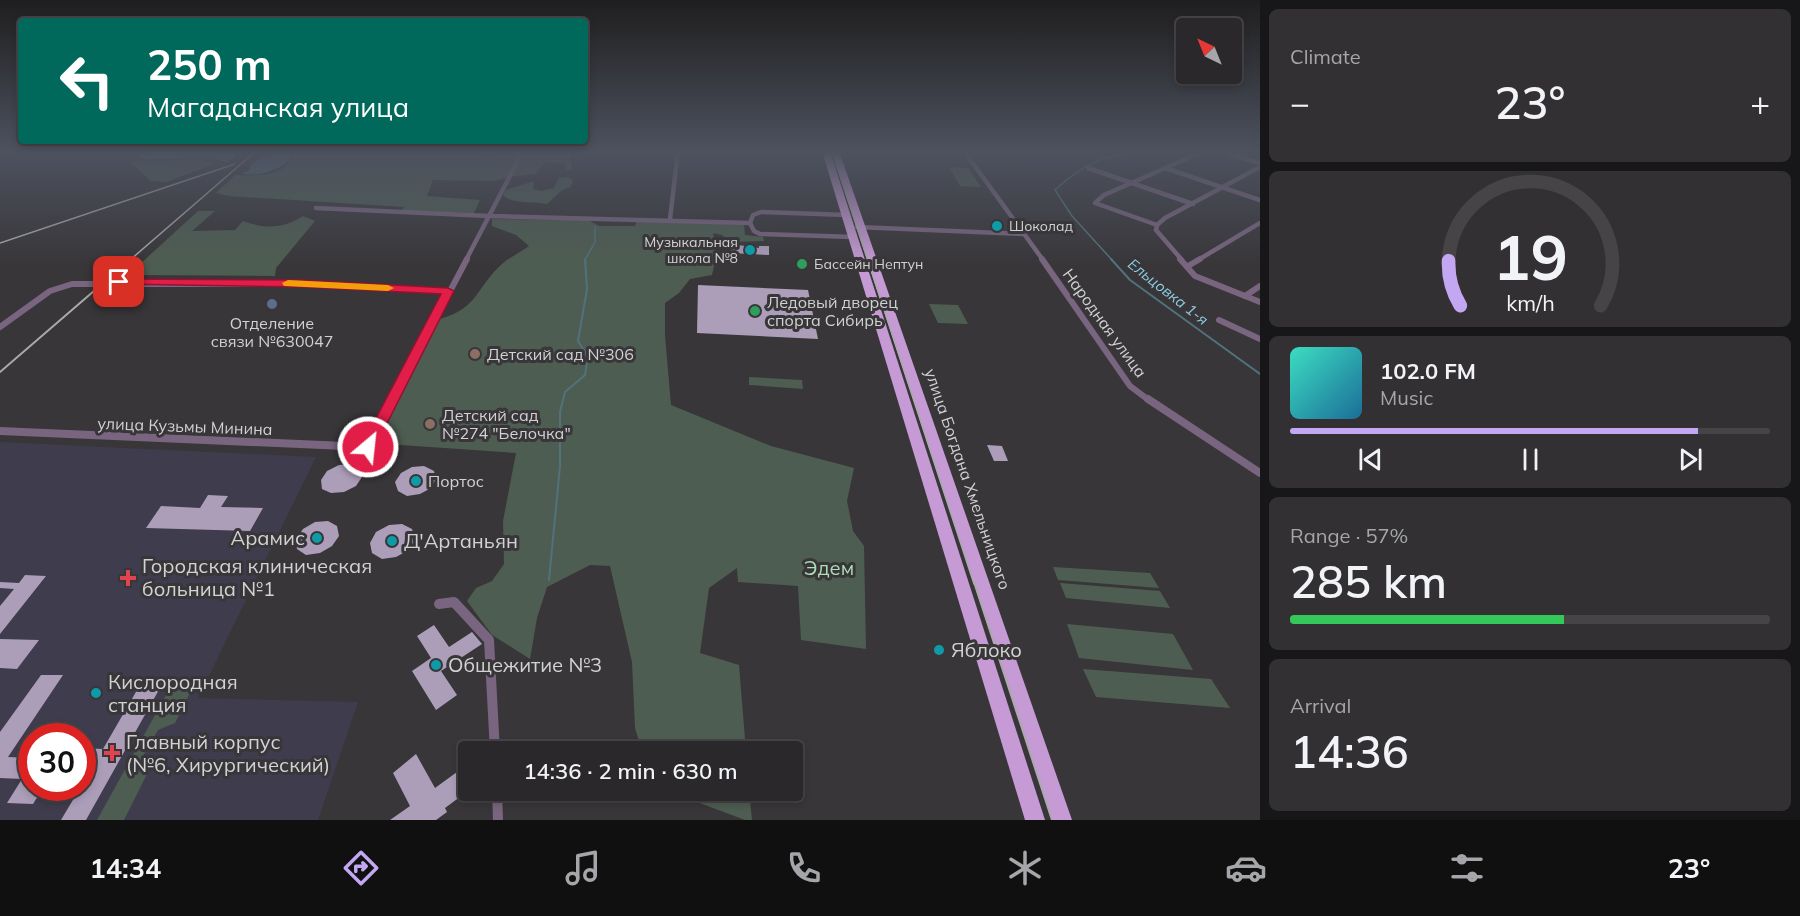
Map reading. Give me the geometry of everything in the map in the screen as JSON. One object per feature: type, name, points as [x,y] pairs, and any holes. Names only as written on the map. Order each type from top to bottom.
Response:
[{"type":"highway","name":"улица Богдана Хмельницкого","points":[[839,189],[847,215],[856,230],[1062,820]]},
{"type":"highway","name":"улица Богдана Хмельницкого","points":[[845,189],[1035,820]]},
{"type":"street","points":[[0,327],[50,291],[72,284],[302,284],[448,291],[503,189]]},
{"type":"street","points":[[670,219],[673,189]]},
{"type":"street","name":"Народная улица","points":[[992,189],[1130,386],[1260,473]]},
{"type":"street","points":[[1116,189],[1095,203],[1157,225]]},
{"type":"street","points":[[1151,189],[1193,204]]},
{"type":"street","points":[[1218,189],[1165,218],[1157,225],[1156,230],[1160,238],[1195,276],[1260,302]]},
{"type":"street","points":[[1229,189],[1260,200]]},
{"type":"street","points":[[316,208],[489,216],[750,222]]},
{"type":"street","points":[[847,215],[761,212],[753,214],[750,222],[754,231],[760,234],[816,236],[856,230],[1025,234]]},
{"type":"street","points":[[1188,266],[1260,223]]},
{"type":"street","points":[[816,236],[818,245]]},
{"type":"street","points":[[1245,296],[1260,286]]},
{"type":"street","name":"улица Кузьмы Минина","points":[[0,431],[368,447],[448,291]]},
{"type":"street","points":[[1219,320],[1260,339]]},
{"type":"street","points":[[439,604],[454,602],[489,640],[494,741]]},
{"type":"street","points":[[497,801],[498,820]]},
{"type":"shaded area","name":"Городская клиническая больница №1","points":[[0,442],[316,457],[198,698],[358,702],[318,820],[0,820]]},
{"type":"green space","points":[[220,189],[430,189],[427,196],[480,200],[474,213],[401,211],[404,207],[229,196],[216,193]]},
{"type":"green space","points":[[508,189],[564,189],[547,204],[511,200],[503,195]]},
{"type":"green space","points":[[198,211],[215,211],[192,231],[235,230],[243,221],[274,226],[303,216],[315,221],[276,268],[275,276],[128,275]]},
{"type":"green space","name":"Эдем","points":[[492,219],[588,220],[599,226],[635,226],[637,219],[744,225],[745,235],[763,237],[764,241],[730,242],[722,235],[713,233],[717,253],[712,275],[690,279],[679,293],[665,303],[665,335],[671,405],[771,446],[854,468],[847,501],[853,531],[864,546],[866,649],[801,640],[798,586],[738,582],[737,568],[709,588],[700,653],[739,665],[745,741],[639,741],[635,728],[632,662],[610,566],[590,565],[547,587],[537,618],[530,659],[492,635],[467,601],[476,588],[492,581],[504,564],[503,521],[516,453],[371,443],[440,319],[470,303],[502,264],[529,246],[516,235],[492,226]]},
{"type":"green space","points":[[929,304],[958,305],[968,324],[938,323]]},
{"type":"green space","points":[[749,377],[802,380],[803,389],[749,385]]},
{"type":"green space","points":[[1053,567],[1150,573],[1159,588],[1058,580]]},
{"type":"green space","points":[[1060,583],[1160,591],[1170,608],[1066,598]]},
{"type":"green space","points":[[1067,624],[1173,634],[1193,670],[1079,658]]},
{"type":"green space","points":[[1083,669],[1211,679],[1230,708],[1096,697]]},
{"type":"green space","points":[[175,679],[197,679],[175,723],[158,730],[143,756],[153,762],[124,820],[97,820]]},
{"type":"green space","points":[[695,801],[750,801],[752,820],[745,820]]},
{"type":"building","name":"Музыкальная школа №8","points":[[731,244],[759,248],[759,246],[769,246],[769,255],[731,253]]},
{"type":"building","name":"Ледовый дворец спорта Сибирь","points":[[698,285],[808,290],[818,339],[697,333]]},
{"type":"building","points":[[987,445],[1002,446],[1008,461],[994,461]]},
{"type":"building","points":[[352,464],[361,468],[362,477],[356,486],[344,492],[331,493],[322,489],[321,480],[327,471],[339,465]]},
{"type":"building","name":"Портос","points":[[424,466],[434,471],[436,479],[431,488],[420,494],[407,496],[398,491],[395,482],[401,473],[412,467]]},
{"type":"building","points":[[208,495],[228,496],[221,507],[263,508],[250,531],[146,528],[161,506],[200,508]]},
{"type":"building","name":"Арамис","points":[[328,521],[337,526],[339,536],[332,546],[320,553],[306,555],[297,549],[296,539],[303,529],[315,522]]},
{"type":"building","name":"Д'Артаньян","points":[[402,524],[412,529],[415,539],[409,550],[396,557],[382,559],[372,553],[370,543],[376,532],[389,525]]},
{"type":"building","points":[[25,575],[46,576],[0,634],[0,606],[14,589],[0,588],[0,582],[19,583]]},
{"type":"building","name":"Общежитие №3","points":[[434,625],[449,647],[472,632],[482,644],[441,671],[457,695],[436,710],[412,671],[431,658],[417,636]]},
{"type":"building","points":[[0,639],[39,640],[17,669],[0,668]]},
{"type":"building","points":[[41,675],[63,675],[31,723],[18,723],[18,742],[8,757],[18,757],[18,779],[0,778],[0,732]]},
{"type":"building","name":"Главный корпус (№6, Хирургический)","points":[[144,678],[165,679],[86,820],[61,820],[72,801],[96,801],[96,749],[103,749]]},
{"type":"building","points":[[416,754],[435,788],[458,771],[458,798],[445,808],[447,812],[436,820],[390,820],[410,806],[393,773]]},
{"type":"building","points":[[18,785],[18,801],[35,801],[33,804],[7,803]]},
{"type":"waterway","name":"Ельцовка 1-я","points":[[1056,189],[1072,216],[1112,260]]},
{"type":"waterway","points":[[585,260],[595,242],[595,227]]},
{"type":"waterway","name":"Ельцовка 1-я","points":[[1111,259],[1130,280],[1260,374]]},
{"type":"waterway","points":[[549,580],[560,466],[560,412],[565,392],[585,375],[588,357],[578,341],[587,289],[585,260]]},
{"type":"tram line","points":[[845,189],[974,584]]},
{"type":"tram line","points":[[974,582],[1052,820]]},
{"type":"railway","points":[[0,243],[160,189]]},
{"type":"railway","points":[[130,260],[212,189]]},
{"type":"railway","points":[[0,372],[131,259]]},
{"type":"slow traffic","points":[[288,283],[388,288]]},
{"type":"place","name":"Шоколад","points":[[997,226]]},
{"type":"place","name":"Музыкальная школа №8","points":[[750,250]]},
{"type":"place","name":"Бассейн Нептун","points":[[802,264]]},
{"type":"place","name":"Отделение связи №630047","points":[[272,304]]},
{"type":"place","name":"Ледовый дворец спорта Сибирь","points":[[755,311]]},
{"type":"place","name":"Детский сад №306","points":[[475,354]]},
{"type":"place","name":"Детский сад №274 \"Белочка\"","points":[[430,424]]},
{"type":"place","name":"Портос","points":[[416,481]]},
{"type":"place","name":"Арамис","points":[[317,538]]},
{"type":"place","name":"Д'Артаньян","points":[[392,541]]},
{"type":"place","name":"Городская клиническая больница №1","points":[[128,578]]},
{"type":"place","name":"Яблоко","points":[[939,650]]},
{"type":"place","name":"Общежитие №3","points":[[436,665]]},
{"type":"place","name":"Кислородная станция","points":[[96,693]]},
{"type":"place","name":"Главный корпус (№6, Хирургический)","points":[[112,753]]},
{"type":"route","points":[[119,282],[302,284],[448,291],[368,447]]}]
